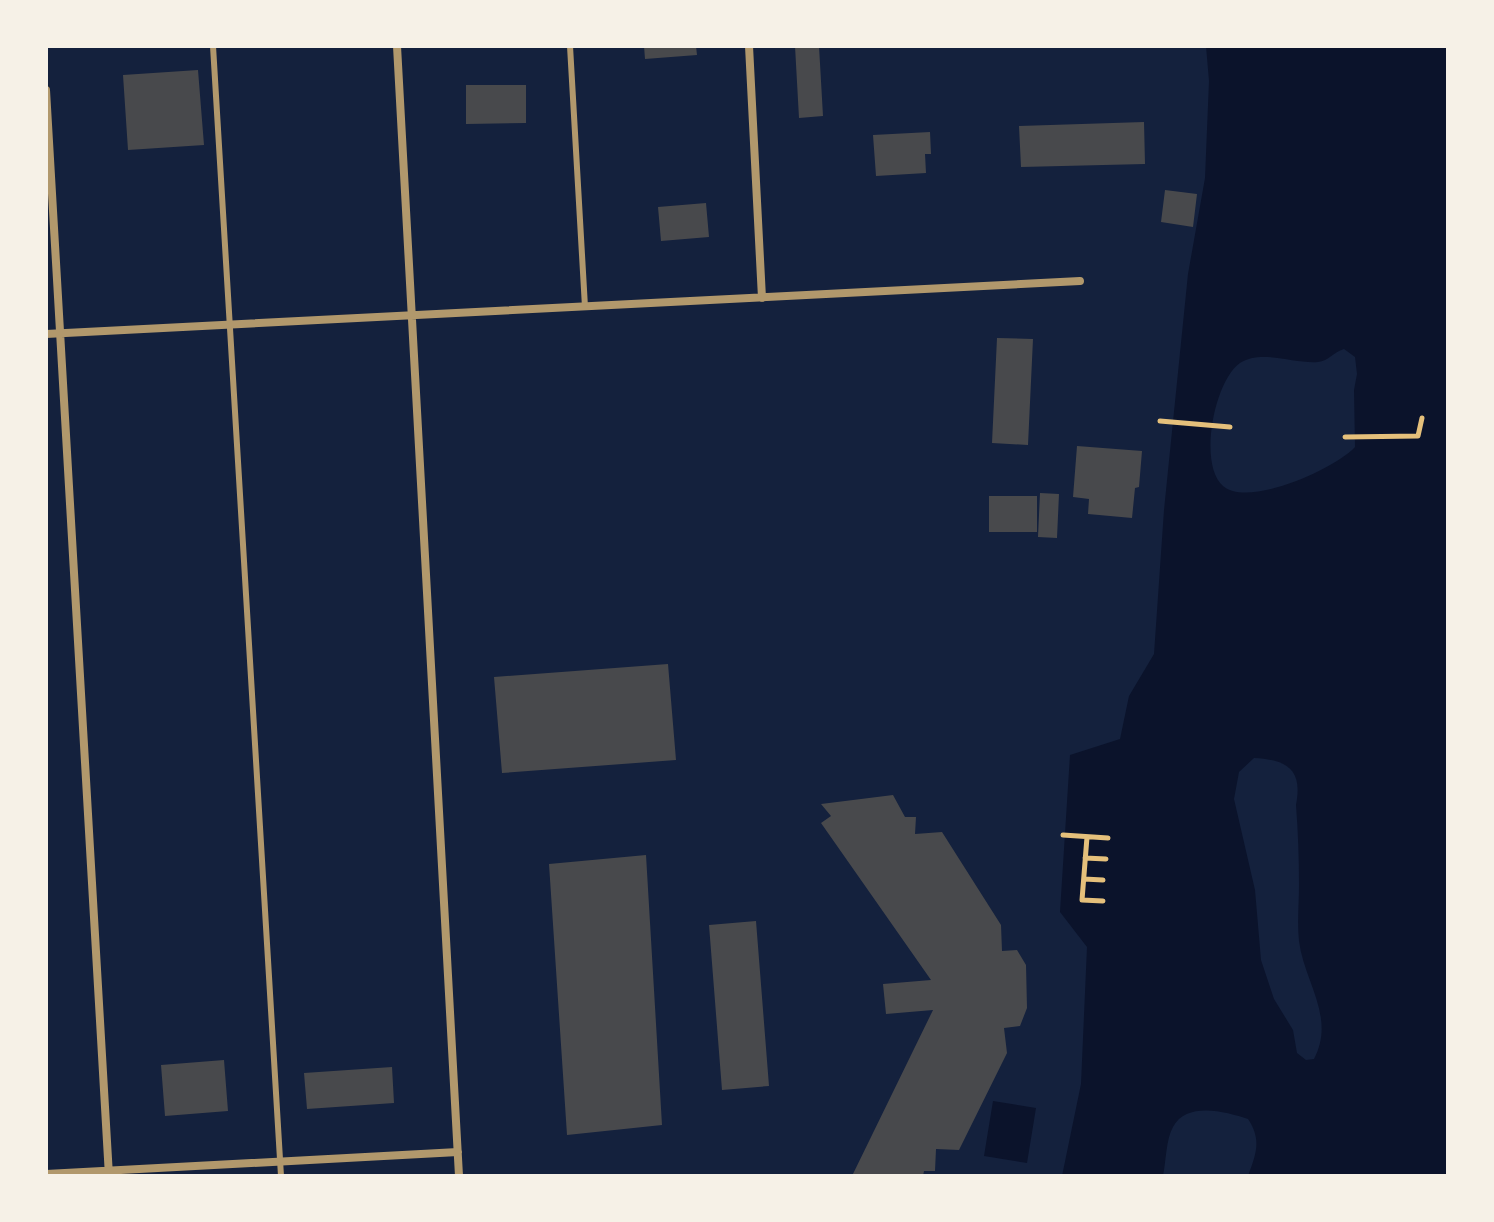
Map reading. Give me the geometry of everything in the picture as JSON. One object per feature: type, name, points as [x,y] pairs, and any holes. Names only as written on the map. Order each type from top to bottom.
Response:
[{"type":"street","points":[[397,46],[459,1176]]},
{"type":"street","points":[[749,46],[762,298]]},
{"type":"street","points":[[46,90],[109,1173]]},
{"type":"street","points":[[46,334],[1080,281]]},
{"type":"street","points":[[46,1174],[458,1152]]},
{"type":"lane","points":[[213,46],[281,1176]]},
{"type":"lane","points":[[570,46],[585,307]]},
{"type":"path","points":[[1345,437],[1418,436],[1422,418]]},
{"type":"path","points":[[1160,421],[1230,427]]},
{"type":"path","points":[[1063,835],[1108,838]]},
{"type":"path","points":[[1087,837],[1082,900],[1103,901]]},
{"type":"path","points":[[1085,858],[1106,859]]},
{"type":"path","points":[[1084,879],[1103,880]]},
{"type":"water","points":[[1206,46],[1448,46],[1448,1176],[1248,1176],[1256,1140],[1248,1119],[1197,1111],[1179,1119],[1173,1127],[1163,1176],[1062,1176],[1081,1084],[1087,947],[1060,912],[1070,755],[1120,739],[1129,696],[1154,654],[1164,510],[1188,274],[1205,178],[1209,81]],"holes":[[[1344,349],[1355,357],[1357,374],[1354,390],[1355,447],[1345,456],[1291,483],[1251,492],[1235,492],[1223,486],[1215,475],[1211,460],[1212,423],[1223,387],[1231,373],[1248,359],[1268,357],[1318,362]],[[1254,758],[1284,764],[1297,783],[1299,941],[1317,1000],[1322,1029],[1314,1059],[1306,1060],[1297,1053],[1293,1030],[1274,999],[1261,960],[1255,890],[1234,799],[1239,772]]]},
{"type":"water","points":[[993,1101],[1036,1108],[1027,1163],[984,1156]]},
{"type":"building","points":[[644,46],[696,46],[697,55],[645,59]]},
{"type":"building","points":[[795,46],[819,46],[823,116],[799,118]]},
{"type":"building","points":[[198,70],[204,145],[128,150],[123,75]]},
{"type":"building","points":[[466,85],[526,85],[526,123],[466,124]]},
{"type":"building","points":[[1144,122],[1145,164],[1021,167],[1019,126]]},
{"type":"building","points":[[930,132],[931,154],[925,154],[926,173],[876,176],[873,135]]},
{"type":"building","points":[[1165,190],[1197,194],[1193,227],[1161,222]]},
{"type":"building","points":[[706,203],[709,237],[661,241],[658,207]]},
{"type":"building","points":[[997,338],[1033,339],[1028,445],[992,443]]},
{"type":"building","points":[[1077,446],[1142,451],[1132,518],[1088,514],[1089,499],[1073,497]]},
{"type":"building","points":[[1040,493],[1059,494],[1057,538],[1038,537]]},
{"type":"building","points":[[989,496],[1037,496],[1037,532],[989,532]]},
{"type":"building","points":[[668,664],[676,760],[502,773],[494,677]]},
{"type":"building","points":[[893,795],[905,817],[916,817],[915,834],[942,832],[1001,925],[1002,951],[1017,950],[1026,965],[1027,1008],[1020,1026],[1004,1028],[1007,1053],[959,1150],[936,1149],[935,1171],[924,1171],[923,1176],[852,1176],[933,1010],[886,1014],[883,984],[931,980],[821,823],[831,816],[821,804]]},
{"type":"building","points":[[646,855],[662,1125],[567,1135],[549,864]]},
{"type":"building","points":[[756,921],[769,1086],[722,1090],[709,925]]},
{"type":"building","points":[[224,1060],[228,1111],[165,1116],[161,1065]]},
{"type":"building","points":[[392,1067],[394,1103],[307,1109],[304,1073]]}]
